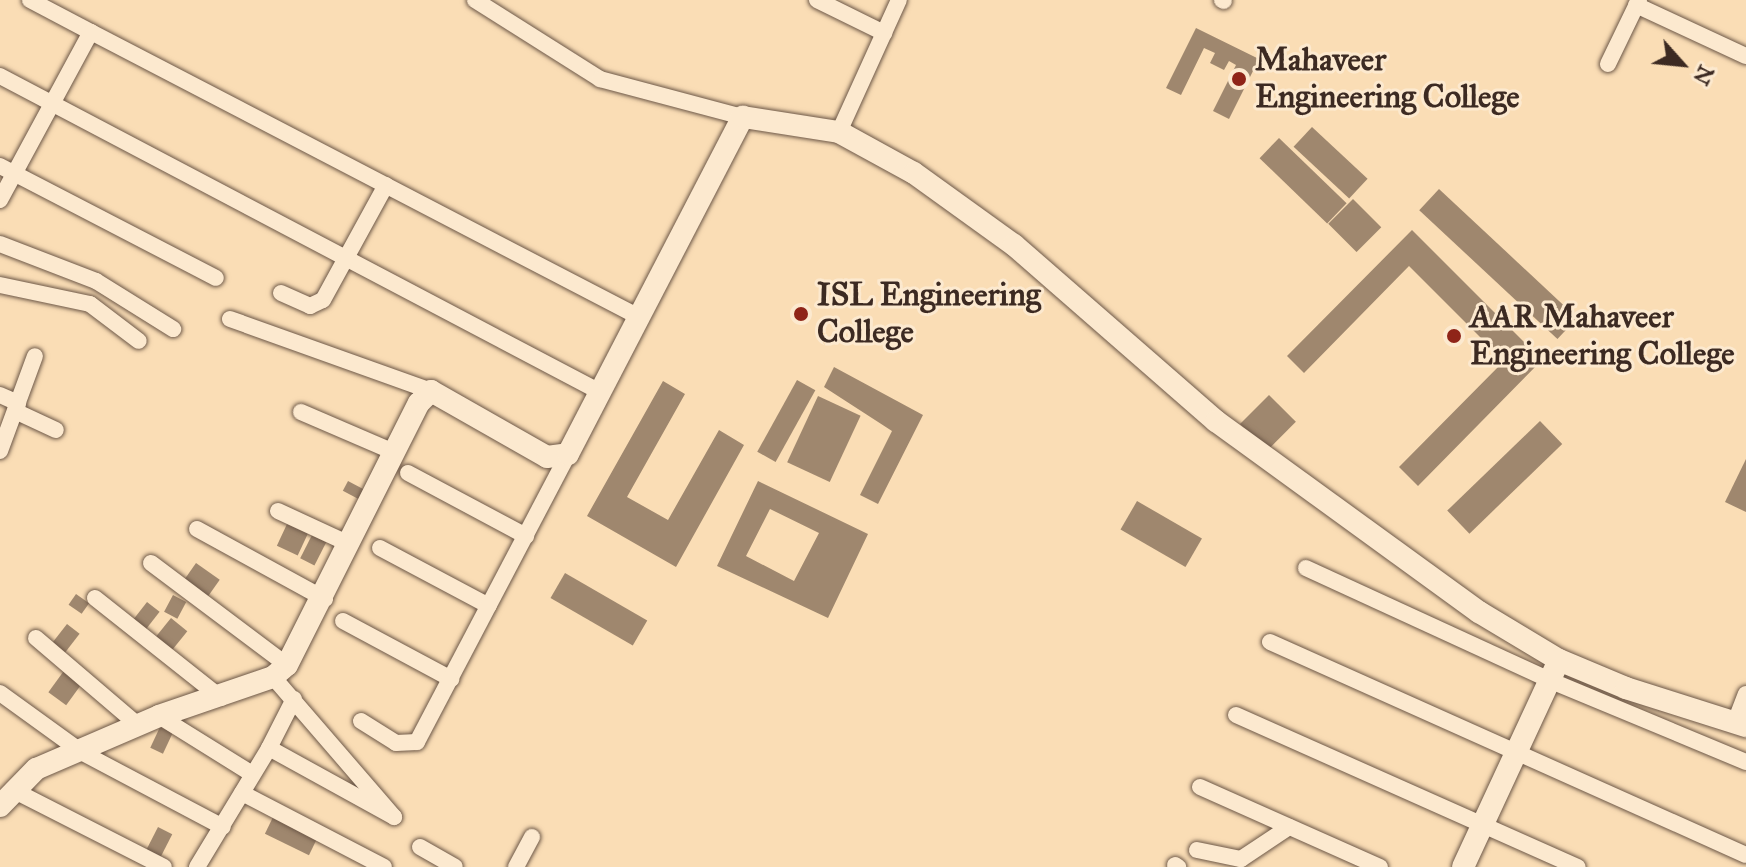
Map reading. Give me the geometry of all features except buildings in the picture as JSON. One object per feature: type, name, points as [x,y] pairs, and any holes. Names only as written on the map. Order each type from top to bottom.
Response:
[{"type":"street","points":[[30,0],[639,317]]},
{"type":"street","points":[[817,0],[884,33]]},
{"type":"street","points":[[839,132],[899,0]]},
{"type":"street","points":[[482,1],[600,79],[743,117],[839,132],[914,173],[1014,245],[1266,459],[1479,612],[1559,660],[1668,705],[1741,724],[1746,694]]},
{"type":"street","points":[[1608,64],[1637,2],[1746,56]]},
{"type":"street","points":[[0,200],[7,170],[52,103],[91,32]]},
{"type":"street","points":[[0,76],[600,392]]},
{"type":"street","points":[[361,721],[396,743],[417,742],[743,117]]},
{"type":"street","points":[[7,170],[216,278]]},
{"type":"street","points":[[281,293],[317,306],[386,185]]},
{"type":"street","points":[[0,244],[96,281],[173,329]]},
{"type":"street","points":[[0,285],[90,304],[139,341]]},
{"type":"street","points":[[230,319],[431,391],[547,457],[568,454]]},
{"type":"street","points":[[0,451],[35,356]]},
{"type":"street","points":[[164,867],[7,799],[36,769],[83,753],[148,720],[221,698],[280,671],[325,599],[394,452],[419,403],[431,391]]},
{"type":"street","points":[[0,395],[56,430]]},
{"type":"street","points":[[301,412],[394,452]]},
{"type":"street","points":[[408,473],[526,536]]},
{"type":"street","points":[[278,511],[349,544]]},
{"type":"street","points":[[197,529],[325,599]]},
{"type":"street","points":[[380,548],[489,606]]},
{"type":"street","points":[[151,563],[280,671],[294,699],[394,817],[269,748]]},
{"type":"street","points":[[1306,568],[1549,680],[1746,762]]},
{"type":"street","points":[[95,598],[221,698]]},
{"type":"street","points":[[343,621],[451,679]]},
{"type":"street","points":[[36,638],[148,720],[252,774]]},
{"type":"street","points":[[1270,642],[1746,855]]},
{"type":"street","points":[[1463,867],[1559,660]]},
{"type":"street","points":[[0,693],[83,753],[223,827]]},
{"type":"street","points":[[197,867],[269,748],[294,699]]},
{"type":"street","points":[[1236,715],[1578,867]]},
{"type":"street","points":[[1200,787],[1380,867]]},
{"type":"street","points":[[242,793],[384,867]]},
{"type":"street","points":[[1197,850],[1241,859],[1289,827]]},
{"type":"street","points":[[516,867],[532,837]]},
{"type":"street","points":[[420,847],[455,867]]},
{"type":"place","name":"Mahaveer Engineering College","points":[[1239,79]]},
{"type":"place","name":"ISL Engineering College","points":[[801,314]]},
{"type":"place","name":"AAR Mahaveer Engineering College","points":[[1454,336]]}]
